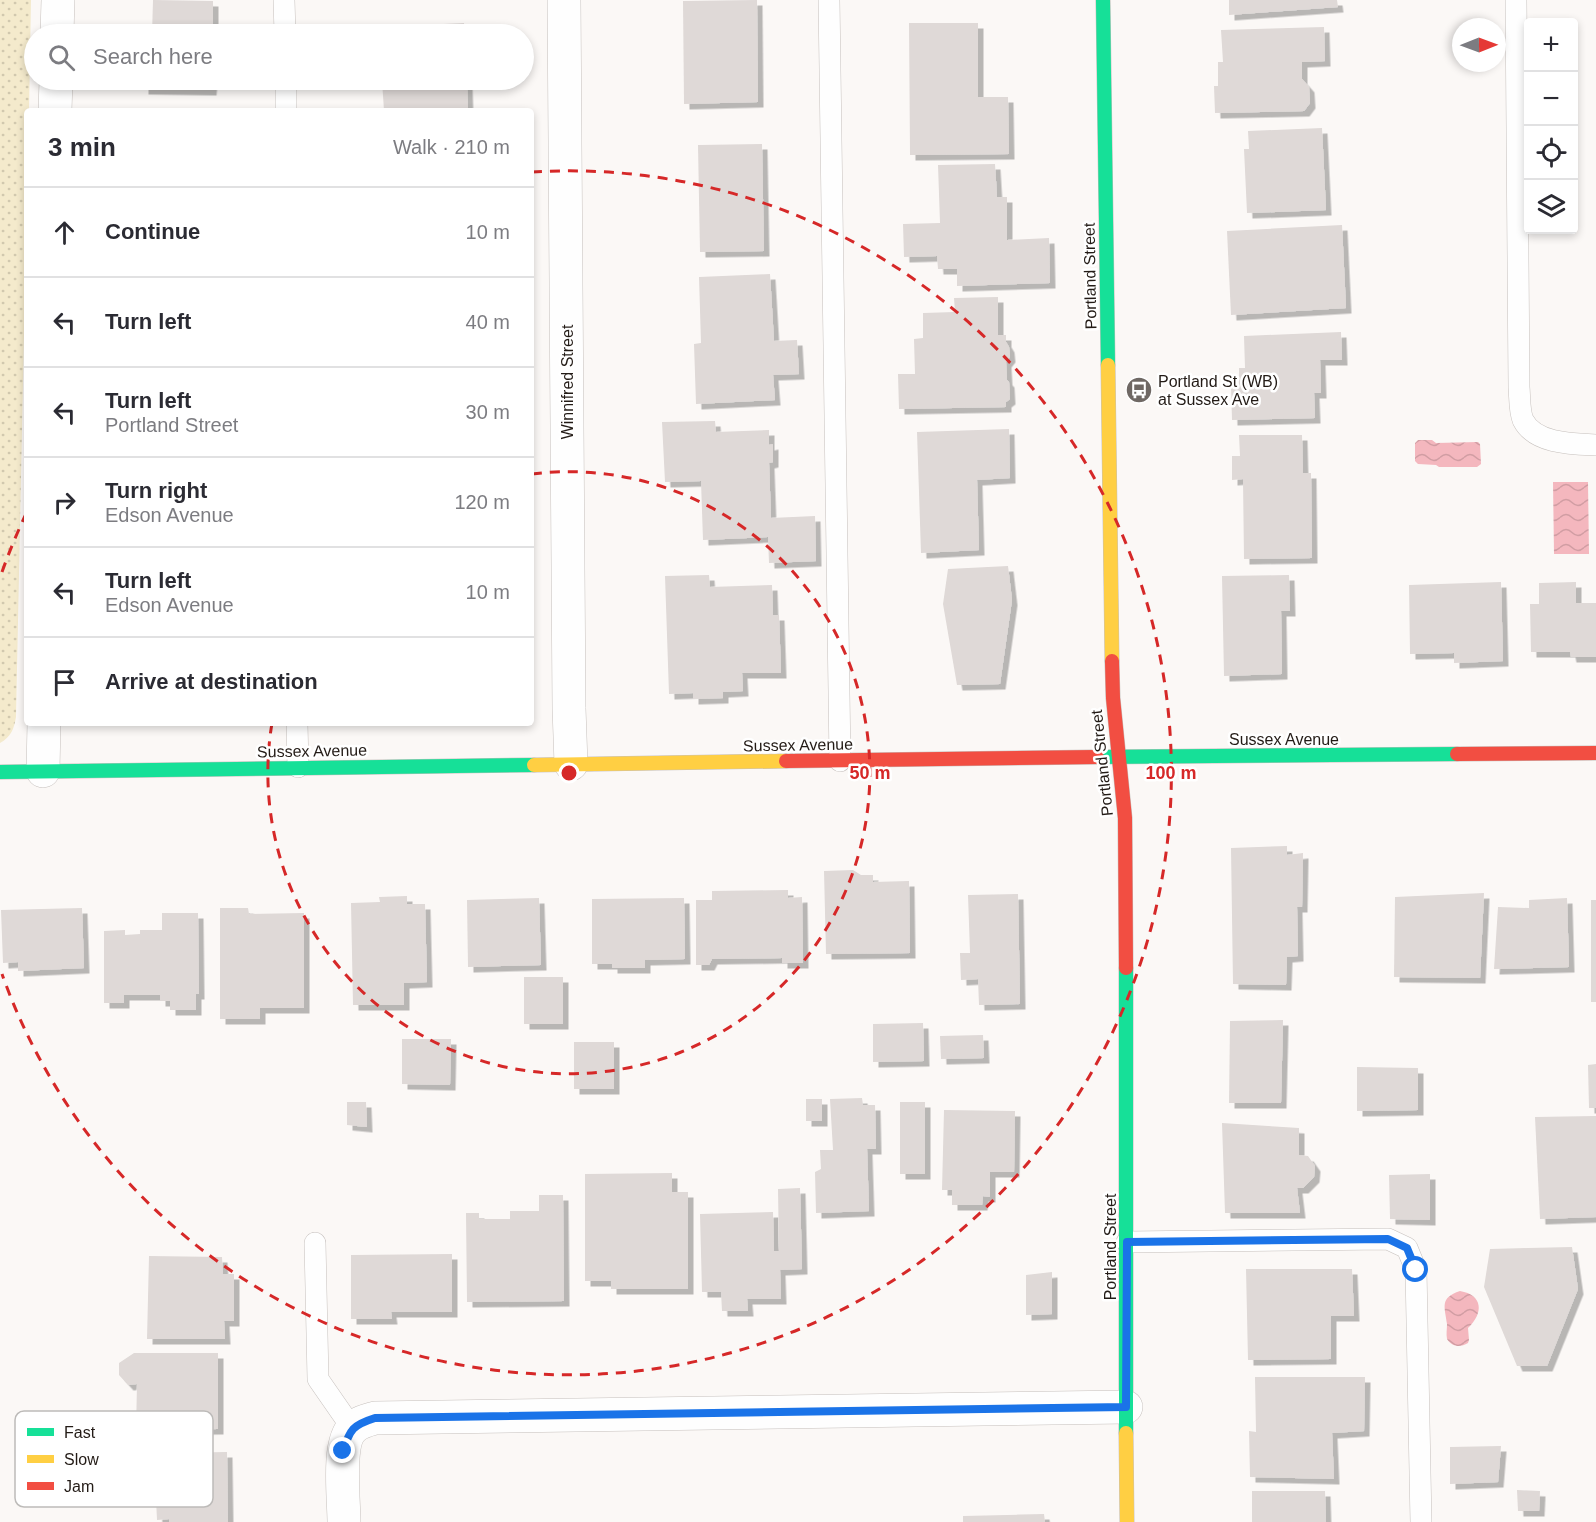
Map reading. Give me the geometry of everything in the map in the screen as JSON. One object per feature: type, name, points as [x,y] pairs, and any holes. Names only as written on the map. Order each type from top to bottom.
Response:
[{"type":"street","points":[[57,0],[57,24]]},
{"type":"street","name":"Winnifred Street","points":[[564,0],[571,764]]},
{"type":"street","name":"Portland Street","points":[[1103,0],[1113,698],[1125,807],[1127,1522]]},
{"type":"street","points":[[55,108],[56,90]]},
{"type":"street","points":[[43,771],[44,726]]},
{"type":"street","name":"Sussex Avenue","points":[[0,772],[1596,753]]},
{"type":"street","points":[[344,1522],[343,1451],[352,1428],[375,1418],[1126,1407]]},
{"type":"lane","points":[[284,0],[285,24]]},
{"type":"lane","points":[[829,0],[840,761]]},
{"type":"lane","points":[[1516,0],[1521,412],[1524,422],[1531,430],[1547,438],[1572,444],[1596,445]]},
{"type":"lane","points":[[286,90],[286,108]]},
{"type":"lane","points":[[297,726],[298,767]]},
{"type":"lane","points":[[1127,1242],[1388,1239],[1407,1248],[1416,1270],[1421,1522]]},
{"type":"lane","points":[[315,1243],[318,1380],[352,1428]]},
{"type":"shaded area","points":[[0,0],[31,0],[31,24],[24,24],[24,90],[29,90],[29,108],[24,108],[24,334],[16,717],[11,732],[0,743]]},
{"type":"water","points":[[1418,440],[1432,440],[1436,443],[1478,442],[1481,464],[1477,467],[1439,467],[1418,464],[1415,461],[1415,443]]},
{"type":"water","points":[[1553,482],[1588,482],[1589,554],[1554,554]]},
{"type":"water","points":[[1460,1291],[1473,1296],[1479,1305],[1479,1311],[1468,1328],[1468,1343],[1459,1346],[1451,1344],[1447,1339],[1445,1304],[1449,1297]]},
{"type":"building","points":[[153,0],[213,1],[213,24],[152,24]]},
{"type":"building","points":[[757,0],[758,102],[684,104],[683,1]]},
{"type":"building","points":[[1229,0],[1337,0],[1338,7],[1229,15]]},
{"type":"building","points":[[909,23],[978,23],[978,97],[1008,97],[1009,154],[910,155]]},
{"type":"building","points":[[1324,27],[1325,61],[1302,62],[1302,79],[1309,87],[1310,103],[1304,111],[1215,113],[1214,86],[1218,86],[1218,62],[1223,62],[1221,30]]},
{"type":"building","points":[[383,90],[467,90],[468,108],[384,108]]},
{"type":"building","points":[[1322,128],[1326,210],[1247,213],[1244,149],[1249,149],[1248,131]]},
{"type":"building","points":[[762,144],[764,251],[700,252],[698,145]]},
{"type":"building","points":[[995,164],[997,197],[1007,197],[1007,240],[1049,238],[1050,283],[957,286],[957,269],[938,269],[937,256],[904,257],[903,224],[940,223],[938,165]]},
{"type":"building","points":[[1342,225],[1346,308],[1231,315],[1227,231]]},
{"type":"building","points":[[770,274],[774,341],[797,340],[799,374],[773,375],[775,400],[696,404],[694,344],[701,343],[699,277]]},
{"type":"building","points":[[998,297],[998,335],[1006,335],[1010,357],[1006,362],[1010,399],[1006,402],[1006,407],[899,409],[898,374],[915,374],[914,339],[923,338],[923,313],[955,312],[954,298]]},
{"type":"building","points":[[1341,332],[1342,360],[1320,360],[1321,393],[1314,393],[1315,418],[1232,420],[1231,386],[1239,386],[1239,368],[1245,368],[1244,336]]},
{"type":"building","points":[[715,421],[716,432],[769,430],[769,445],[773,444],[773,462],[769,463],[771,518],[815,516],[816,561],[769,563],[768,537],[703,540],[701,481],[665,482],[662,422]]},
{"type":"building","points":[[1009,429],[1010,478],[977,480],[979,550],[921,553],[917,432]]},
{"type":"building","points":[[1239,435],[1302,435],[1303,473],[1311,473],[1312,558],[1244,559],[1243,479],[1232,480],[1232,456],[1240,456]]},
{"type":"building","points":[[1008,566],[1012,600],[1000,684],[957,685],[943,604],[948,569]]},
{"type":"building","points":[[709,575],[710,587],[772,585],[773,615],[779,615],[781,673],[742,673],[743,691],[723,692],[723,698],[693,699],[693,693],[669,694],[665,576]]},
{"type":"building","points":[[1289,575],[1290,611],[1281,611],[1282,674],[1224,676],[1222,576]]},
{"type":"building","points":[[1501,582],[1503,661],[1454,663],[1454,653],[1410,654],[1409,585]]},
{"type":"building","points":[[1576,582],[1576,603],[1596,603],[1596,657],[1571,657],[1570,652],[1531,652],[1530,604],[1539,604],[1539,583]]},
{"type":"building","points":[[1287,846],[1287,855],[1303,853],[1302,907],[1297,907],[1298,956],[1287,957],[1286,985],[1233,984],[1231,848]]},
{"type":"building","points":[[853,870],[861,875],[873,875],[873,882],[909,881],[910,953],[826,954],[824,871]]},
{"type":"building","points":[[788,890],[788,898],[802,897],[803,963],[782,963],[782,958],[712,959],[709,965],[696,965],[696,900],[712,900],[712,891]]},
{"type":"building","points":[[1484,893],[1480,978],[1394,977],[1395,897]]},
{"type":"building","points":[[1018,894],[1020,1004],[979,1005],[978,979],[961,980],[960,953],[970,953],[968,895]]},
{"type":"building","points":[[407,896],[407,904],[425,904],[427,982],[404,983],[404,1005],[353,1005],[351,903],[380,902],[379,897]]},
{"type":"building","points":[[539,898],[541,965],[468,967],[467,900]]},
{"type":"building","points":[[684,898],[685,959],[645,960],[645,968],[612,968],[612,964],[592,964],[592,899]]},
{"type":"building","points":[[1567,898],[1569,967],[1494,969],[1498,907],[1529,908],[1529,900]]},
{"type":"building","points":[[1591,900],[1596,900],[1596,1002],[1591,1002]]},
{"type":"building","points":[[82,908],[84,968],[18,971],[18,962],[3,963],[1,910]]},
{"type":"building","points":[[220,908],[248,908],[249,914],[304,913],[304,1008],[260,1008],[260,1019],[220,1019]]},
{"type":"building","points":[[162,913],[198,913],[199,994],[196,994],[196,1010],[170,1010],[170,1001],[160,1001],[160,995],[124,995],[124,1003],[104,1003],[104,931],[125,930],[125,935],[140,934],[140,930],[162,930]]},
{"type":"building","points":[[524,977],[563,977],[563,1024],[524,1024]]},
{"type":"building","points":[[1283,1020],[1281,1103],[1229,1103],[1230,1021]]},
{"type":"building","points":[[923,1023],[924,1061],[873,1062],[873,1024]]},
{"type":"building","points":[[983,1035],[984,1058],[941,1059],[940,1036]]},
{"type":"building","points":[[402,1039],[451,1039],[450,1085],[402,1084]]},
{"type":"building","points":[[574,1042],[614,1042],[614,1089],[574,1089]]},
{"type":"building","points":[[1596,1064],[1596,1108],[1589,1108],[1588,1065]]},
{"type":"building","points":[[1357,1067],[1418,1068],[1418,1110],[1357,1111]]},
{"type":"building","points":[[862,1098],[863,1105],[875,1105],[876,1149],[867,1149],[869,1211],[816,1213],[815,1172],[821,1169],[820,1150],[833,1150],[830,1099]]},
{"type":"building","points":[[806,1099],[822,1099],[822,1121],[806,1121]]},
{"type":"building","points":[[347,1102],[366,1102],[367,1127],[347,1125]]},
{"type":"building","points":[[900,1102],[925,1102],[925,1174],[900,1174]]},
{"type":"building","points":[[944,1110],[1015,1111],[1014,1172],[990,1172],[990,1197],[983,1196],[982,1205],[952,1205],[952,1190],[942,1190]]},
{"type":"building","points":[[1596,1116],[1596,1217],[1540,1219],[1535,1117]]},
{"type":"building","points":[[1222,1123],[1299,1128],[1299,1155],[1308,1156],[1315,1166],[1314,1177],[1303,1188],[1297,1188],[1300,1213],[1225,1213]]},
{"type":"building","points":[[672,1173],[672,1192],[688,1192],[688,1289],[611,1289],[611,1281],[585,1281],[585,1174]]},
{"type":"building","points":[[1430,1174],[1430,1220],[1390,1219],[1389,1175]]},
{"type":"building","points":[[800,1188],[802,1269],[780,1270],[781,1299],[747,1299],[748,1311],[722,1311],[721,1292],[702,1292],[700,1214],[773,1212],[774,1251],[779,1251],[778,1189]]},
{"type":"building","points":[[539,1195],[563,1195],[564,1301],[467,1302],[466,1213],[479,1213],[479,1219],[510,1219],[510,1211],[539,1211]]},
{"type":"building","points":[[1572,1247],[1578,1289],[1547,1366],[1517,1366],[1484,1287],[1490,1249]]},
{"type":"building","points":[[452,1254],[452,1312],[391,1312],[392,1319],[351,1319],[351,1255]]},
{"type":"building","points":[[149,1256],[222,1257],[223,1274],[234,1274],[234,1321],[224,1321],[225,1339],[147,1339]]},
{"type":"building","points":[[1246,1269],[1352,1269],[1354,1316],[1331,1316],[1331,1359],[1248,1360]]},
{"type":"building","points":[[1052,1272],[1052,1314],[1026,1315],[1026,1275]]},
{"type":"building","points":[[134,1353],[218,1353],[218,1429],[213,1429],[213,1411],[136,1411],[137,1384],[128,1385],[119,1375],[119,1363]]},
{"type":"building","points":[[1255,1377],[1365,1377],[1364,1431],[1332,1433],[1334,1479],[1250,1477],[1249,1431],[1256,1432]]},
{"type":"building","points":[[1501,1446],[1498,1482],[1450,1484],[1450,1447]]},
{"type":"building","points":[[213,1452],[227,1452],[228,1522],[157,1520],[156,1507],[213,1507]]},
{"type":"building","points":[[1517,1490],[1540,1491],[1539,1511],[1518,1511]]},
{"type":"building","points":[[1252,1491],[1325,1491],[1326,1522],[1252,1522]]},
{"type":"building","points":[[1044,1514],[1045,1522],[963,1522],[963,1516]]},
{"type":"traffic: fast","points":[[1103,0],[1108,365]]},
{"type":"traffic: fast","points":[[1097,757],[1457,754]]},
{"type":"traffic: fast","points":[[0,772],[534,765]]},
{"type":"traffic: fast","points":[[1126,968],[1126,1433]]},
{"type":"traffic: slow","points":[[1108,365],[1112,661]]},
{"type":"traffic: slow","points":[[534,765],[786,761]]},
{"type":"traffic: slow","points":[[1126,1433],[1127,1522]]},
{"type":"traffic: jam","points":[[1112,661],[1113,698],[1125,818],[1126,968]]},
{"type":"traffic: jam","points":[[1457,754],[1596,753]]},
{"type":"traffic: jam","points":[[786,761],[1097,757]]},
{"type":"place","name":"Portland St (WB) at Sussex Ave","points":[[1139,390]]},
{"type":"route","points":[[343,1451],[352,1428],[375,1418],[1126,1407],[1127,1242],[1388,1239],[1407,1248],[1416,1270]]}]
